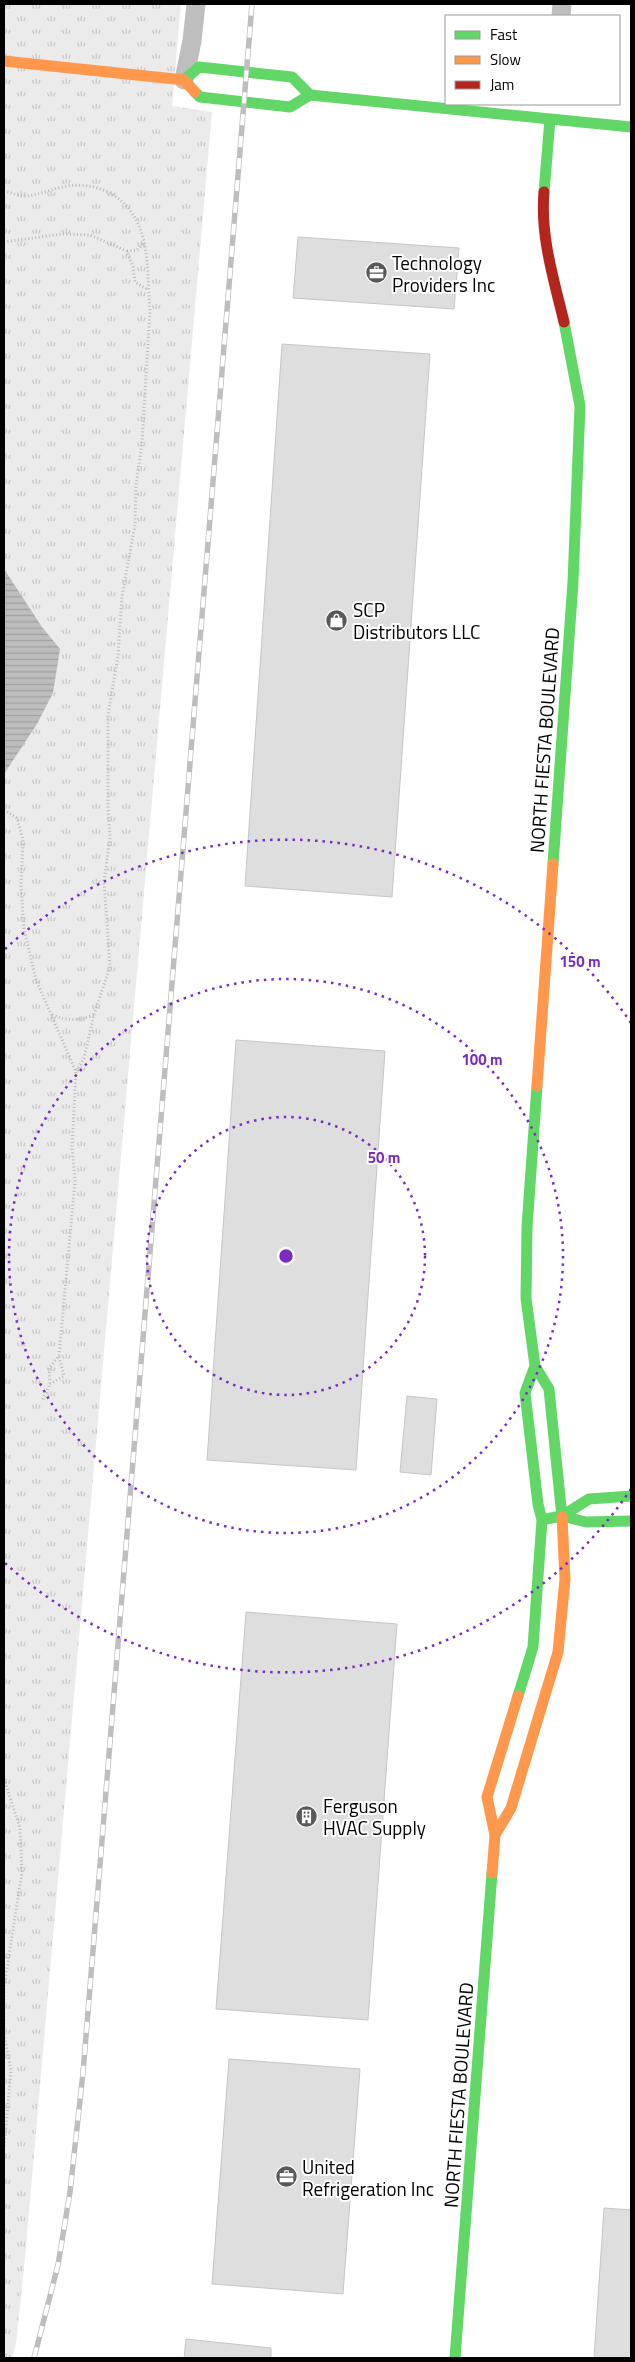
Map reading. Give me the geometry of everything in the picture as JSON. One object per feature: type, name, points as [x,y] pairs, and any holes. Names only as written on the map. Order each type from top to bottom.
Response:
[{"type":"street","points":[[184,80],[192,41],[196,4]]},
{"type":"street","points":[[4,61],[184,80],[200,97],[290,107],[310,95],[445,104]]},
{"type":"street","points":[[184,80],[199,67],[292,77],[310,95]]},
{"type":"street","points":[[461,105],[551,111],[631,126]]},
{"type":"street","name":"NORTH FIESTA BOULEVARD","points":[[495,1835],[511,1808],[558,1652],[565,1579],[562,1516],[548,1389],[535,1366],[526,1298],[527,1226],[573,582],[580,406],[566,329],[550,265],[542,213],[551,111]]},
{"type":"street","name":"NORTH FIESTA BOULEVARD","points":[[455,2358],[495,1835],[487,1797],[533,1647],[542,1520],[538,1504],[525,1393],[535,1366]]},
{"type":"street","points":[[542,1520],[562,1516],[589,1499],[631,1496]]},
{"type":"street","points":[[562,1516],[586,1522],[631,1521]]},
{"type":"path","points":[[4,191],[24,196],[68,186],[98,186],[119,199],[137,221],[145,243],[150,311],[142,443],[136,485],[136,525],[122,596],[118,656],[108,715],[110,838],[104,881],[110,967],[94,1014],[84,1058],[76,1072]]},
{"type":"path","points":[[4,242],[62,234],[90,235],[127,251],[137,250],[145,243]]},
{"type":"path","points":[[127,251],[133,267],[134,282],[148,290]]},
{"type":"path","points":[[4,810],[17,818],[24,840],[21,886],[24,929],[36,980],[76,1072],[72,1147],[75,1182],[58,1356],[64,1376],[50,1384]]},
{"type":"path","points":[[52,1015],[69,1021],[80,1020],[94,1014]]},
{"type":"path","points":[[42,1401],[50,1384],[49,1368],[58,1356]]},
{"type":"path","points":[[4,1779],[20,1828],[22,1872],[4,1987],[4,2034],[12,2070],[6,2146],[4,2148]]},
{"type":"green space","points":[[4,4],[181,4],[172,106],[212,112],[25,2258],[16,2344],[12,2358],[4,2358]]},
{"type":"shaded area","points":[[4,569],[42,627],[60,649],[53,693],[37,724],[4,774]]},
{"type":"building","name":"Technology Providers Inc","points":[[298,237],[459,248],[454,309],[293,298]]},
{"type":"building","name":"SCP Distributors LLC","points":[[282,344],[430,354],[392,897],[245,886]]},
{"type":"building","points":[[236,1040],[385,1051],[356,1470],[207,1460]]},
{"type":"building","points":[[407,1396],[437,1399],[431,1475],[400,1472]]},
{"type":"building","name":"Ferguson HVAC Supply","points":[[246,1612],[397,1624],[368,2020],[216,2009]]},
{"type":"building","name":"United Refrigeration Inc","points":[[229,2059],[360,2069],[343,2294],[212,2284]]},
{"type":"building","points":[[604,2208],[631,2210],[631,2358],[594,2358]]},
{"type":"building","points":[[186,2339],[271,2348],[271,2358],[184,2358]]},
{"type":"railway","points":[[34,2358],[58,2265],[70,2192],[83,2073],[252,4]]},
{"type":"traffic: fast","points":[[184,80],[199,67],[292,77],[310,95]]},
{"type":"traffic: fast","points":[[195,92],[200,97],[290,107],[310,95],[631,127]]},
{"type":"traffic: fast","points":[[544,192],[550,119]]},
{"type":"traffic: fast","points":[[553,864],[573,582],[580,406],[564,322]]},
{"type":"traffic: fast","points":[[537,1086],[527,1227],[526,1298],[535,1366],[549,1389],[562,1517]]},
{"type":"traffic: fast","points":[[518,1696],[533,1647],[542,1520],[538,1504],[525,1393],[535,1366]]},
{"type":"traffic: fast","points":[[546,1519],[562,1516],[589,1499],[631,1496]]},
{"type":"traffic: fast","points":[[562,1516],[586,1522],[631,1521]]},
{"type":"traffic: fast","points":[[455,2358],[492,1873]]},
{"type":"traffic: slow","points":[[4,61],[184,80],[195,92]]},
{"type":"traffic: slow","points":[[537,1086],[553,864]]},
{"type":"traffic: slow","points":[[495,1835],[511,1808],[558,1652],[565,1579],[562,1517]]},
{"type":"traffic: slow","points":[[492,1873],[495,1835],[487,1797],[518,1696]]},
{"type":"traffic: jam","points":[[544,192],[543,208],[546,241],[564,322]]},
{"type":"place","name":"Technology Providers Inc","points":[[376,273]]},
{"type":"place","name":"SCP Distributors LLC","points":[[337,620]]},
{"type":"place","name":"Ferguson HVAC Supply","points":[[307,1816]]},
{"type":"place","name":"United Refrigeration Inc","points":[[286,2177]]}]
